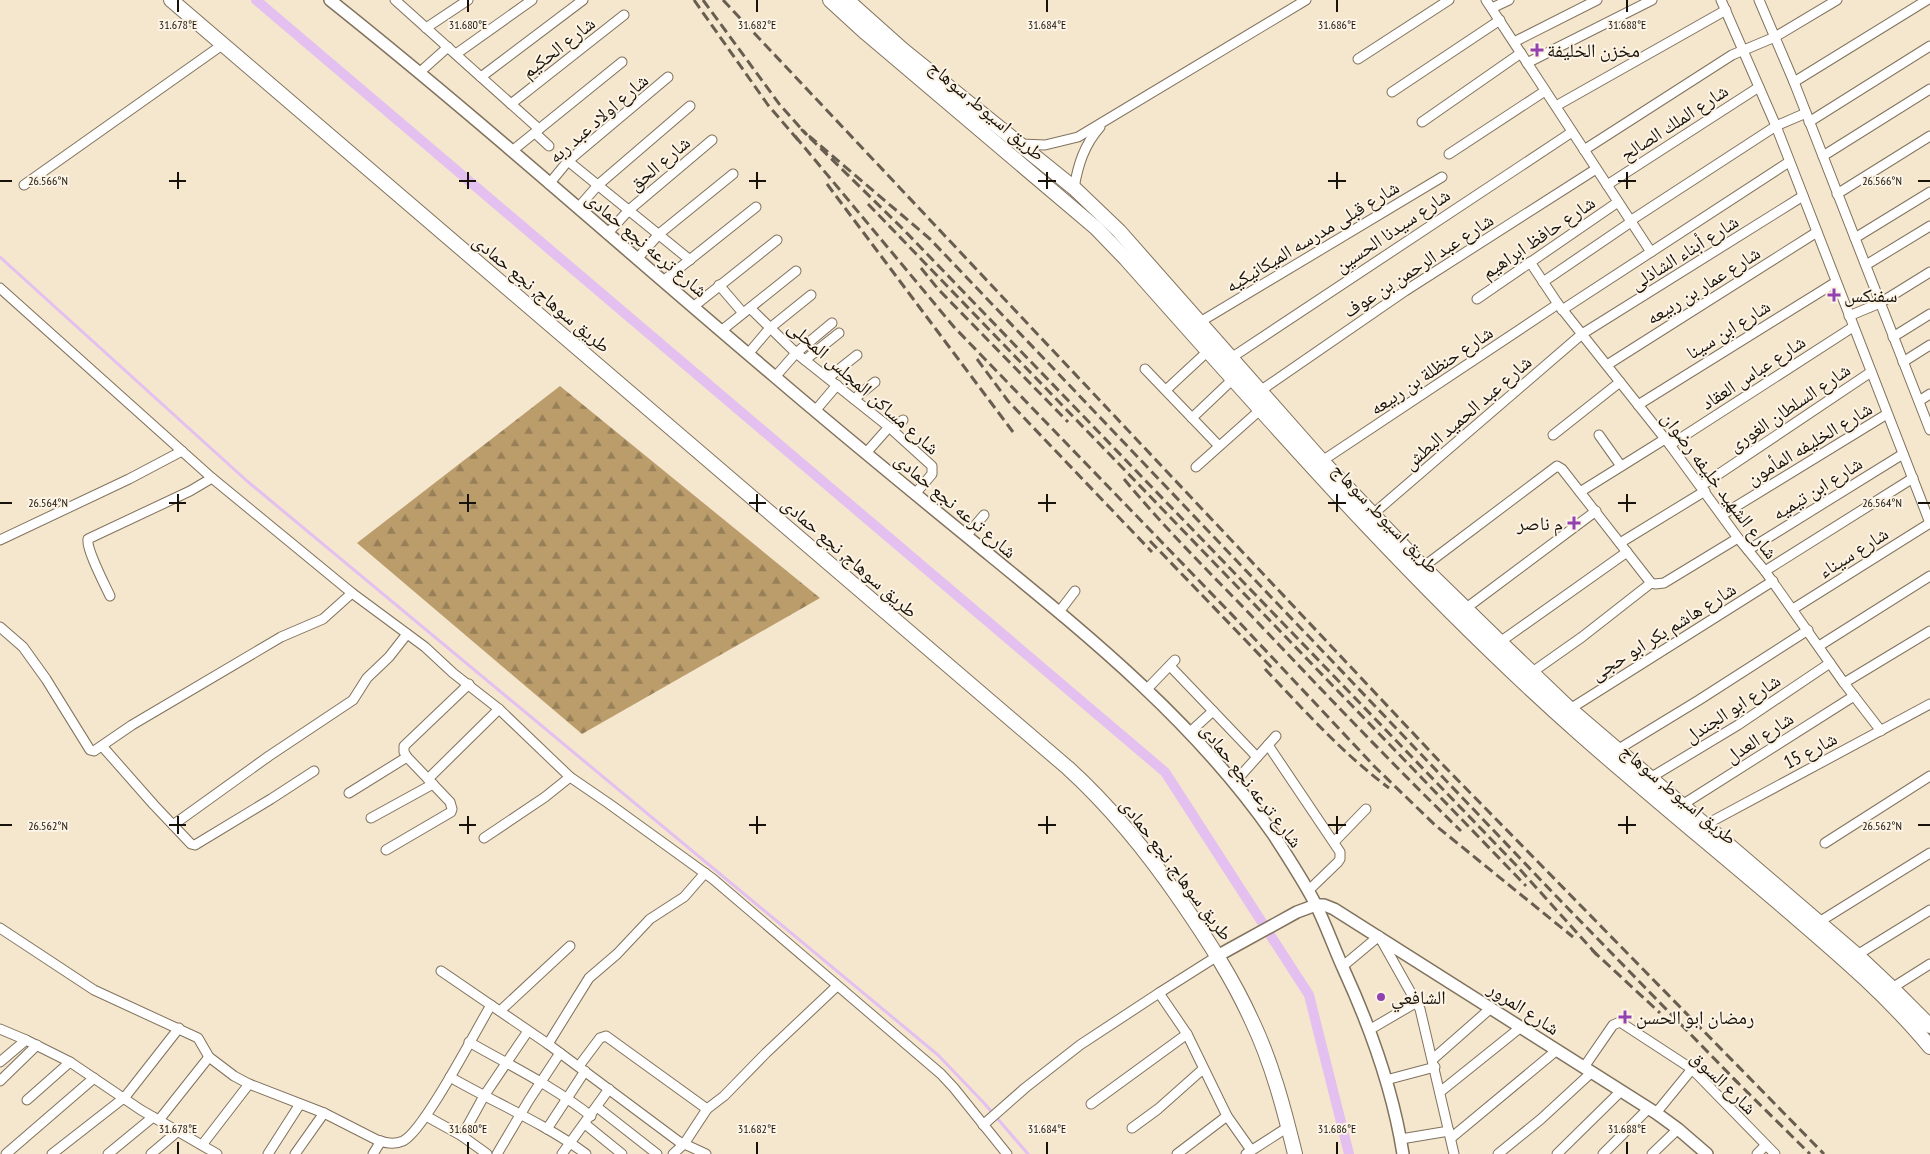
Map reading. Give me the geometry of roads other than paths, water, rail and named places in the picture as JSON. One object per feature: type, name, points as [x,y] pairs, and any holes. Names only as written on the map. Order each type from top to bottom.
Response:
[{"type":"main road","name":"طريق سوهاج, نجع حمادى","points":[[171,0],[842,573],[1081,780],[1112,811],[1150,858],[1219,956],[1253,1022],[1267,1056],[1295,1154]]},
{"type":"main road","name":"طريق اسيوط, سوهاج","points":[[830,0],[866,33],[1064,199],[1112,243],[1340,498],[1473,626],[1580,734],[1777,893],[1819,922],[1892,988],[1930,1026]]},
{"type":"main road","name":"طريق اسيوط, سوهاج","points":[[847,0],[903,50],[1074,188],[1119,231],[1322,461],[1423,567],[1465,608],[1473,626],[1500,642],[1570,709],[1705,825],[1908,1021],[1930,1047]]},
{"type":"main road","points":[[1064,199],[1074,188]]},
{"type":"street","name":"شارع ترعه نجع حمادى","points":[[330,0],[420,72],[775,377],[1059,612],[1147,689],[1190,732],[1234,783],[1273,835],[1316,905],[1369,1030],[1386,1080],[1404,1154]]},
{"type":"street","points":[[395,0],[511,104],[549,146]]},
{"type":"street","points":[[426,28],[468,0]]},
{"type":"street","points":[[456,54],[532,0]]},
{"type":"street","points":[[481,77],[583,0]]},
{"type":"street","points":[[1021,144],[1045,145],[1078,137],[1306,0]]},
{"type":"street","points":[[1358,59],[1449,0]]},
{"type":"street","points":[[1509,0],[1489,4],[1651,252]]},
{"type":"street","points":[[1514,42],[1597,0]]},
{"type":"street","points":[[1527,63],[1652,0]]},
{"type":"street","points":[[1722,0],[1776,126],[1930,523]]},
{"type":"street","points":[[1760,0],[1930,430]]},
{"type":"street","points":[[1584,150],[1732,55],[1744,52],[1775,37],[1837,0]]},
{"type":"street","points":[[1794,82],[1927,0]]},
{"type":"street","points":[[1556,106],[1726,10]]},
{"type":"street","name":"شارع الحكيم","points":[[511,104],[624,15]]},
{"type":"street","points":[[1392,92],[1500,20]]},
{"type":"street","points":[[24,185],[222,45]]},
{"type":"street","points":[[1543,282],[1630,221],[1776,126],[1808,118],[1930,46]]},
{"type":"street","points":[[420,72],[448,47]]},
{"type":"street","points":[[1422,122],[1521,53]]},
{"type":"street","points":[[512,151],[622,62]]},
{"type":"street","name":"شارع اولاد عبد ربه","points":[[549,184],[568,161],[668,77]]},
{"type":"street","name":"شارع الملك الصالح","points":[[1607,185],[1759,87]]},
{"type":"street","points":[[1823,156],[1930,89]]},
{"type":"street","points":[[1449,154],[1545,91]]},
{"type":"street","points":[[578,208],[598,185],[690,106]]},
{"type":"street","points":[[1074,188],[1077,169],[1083,152],[1092,136],[1105,121]]},
{"type":"street","name":"شارع سيدنا الحسين","points":[[1231,358],[1572,132]]},
{"type":"street","points":[[1837,194],[1930,136]]},
{"type":"street","name":"شارع الحق","points":[[607,234],[628,210],[712,140]]},
{"type":"street","points":[[568,161],[690,260]]},
{"type":"street","name":"شارع حنظلة بن ربيعه","points":[[1322,461],[1789,162]]},
{"type":"street","name":"شارع عبد الرحمن بن عوف","points":[[1260,391],[1405,291],[1596,169]]},
{"type":"street","points":[[636,259],[659,234],[733,174]]},
{"type":"street","name":"شارع قبلى مدرسه الميكانيكيه","points":[[1200,322],[1442,177]]},
{"type":"street","points":[[1855,238],[1930,192]]},
{"type":"street","name":"شارع أبناء الشاذلى","points":[[1582,334],[1803,196]]},
{"type":"street","name":"شارع حافظ ابراهيم","points":[[1477,299],[1618,202]]},
{"type":"street","points":[[663,281],[756,207]]},
{"type":"street","points":[[1866,266],[1930,226]]},
{"type":"street","name":"شارع عمار بن ربيعه","points":[[1607,365],[1817,232]]},
{"type":"street","points":[[693,306],[777,240]]},
{"type":"street","name":"شارع الشهيد خليفه رضوان","points":[[1530,262],[1560,307],[1703,488],[1738,538],[1773,581],[1844,684],[1881,731]]},
{"type":"street","points":[[721,331],[796,271]]},
{"type":"street","points":[[1849,316],[1880,303],[1930,272]]},
{"type":"street","name":"شارع ابن سينا","points":[[1638,405],[1836,282]]},
{"type":"street","name":"شارع مساكن المجلس المحلى","points":[[719,285],[746,311],[770,328],[796,353],[837,384],[930,464],[933,469],[932,474],[915,494]]},
{"type":"street","points":[[0,288],[212,478],[352,593],[425,647],[453,673],[498,709],[570,777],[705,873],[743,903],[940,1074],[954,1088],[1007,1154]]},
{"type":"street","points":[[748,354],[770,328],[811,295]]},
{"type":"street","points":[[1894,336],[1930,314]]},
{"type":"street","points":[[775,377],[796,353],[832,323]]},
{"type":"street","name":"شارع عباس العقاد","points":[[1580,492],[1621,466],[1667,442],[1853,326]]},
{"type":"street","points":[[805,360],[839,333]]},
{"type":"street","name":"شارع عبد الحميد البطش","points":[[1373,514],[1582,334]]},
{"type":"street","points":[[1903,362],[1930,345]]},
{"type":"street","points":[[1166,390],[1208,351]]},
{"type":"street","points":[[828,378],[857,355]]},
{"type":"street","points":[[1145,369],[1220,446]]},
{"type":"street","name":"شارع السلطان الغورى","points":[[1620,543],[1871,372]]},
{"type":"street","points":[[1192,418],[1233,379]]},
{"type":"street","points":[[854,399],[876,382]]},
{"type":"street","points":[[1553,435],[1620,382]]},
{"type":"street","points":[[815,410],[837,384]]},
{"type":"street","points":[[1919,401],[1930,394]]},
{"type":"street","points":[[1196,467],[1260,410]]},
{"type":"street","name":"شارع الخليفه المأمون","points":[[1722,515],[1887,414]]},
{"type":"street","points":[[866,453],[903,420]]},
{"type":"street","points":[[1599,435],[1621,466]]},
{"type":"street","points":[[0,540],[129,479],[182,451]]},
{"type":"street","name":"شارع ابن تيميه","points":[[1748,550],[1903,454]]},
{"type":"street","points":[[1423,567],[1557,466],[1562,468],[1651,583],[1664,583],[1738,538]]},
{"type":"street","points":[[110,596],[90,552],[87,544],[88,539],[190,491],[212,478]]},
{"type":"street","points":[[1765,571],[1913,478]]},
{"type":"street","points":[[1465,608],[1596,511]]},
{"type":"street","points":[[966,536],[984,515]]},
{"type":"street","name":"شارع سيناء","points":[[1793,608],[1930,523]]},
{"type":"street","points":[[1500,642],[1626,552]]},
{"type":"street","points":[[1819,646],[1930,576]]},
{"type":"street","name":"شارع هاشم بكر ابو حجى","points":[[1570,709],[1773,581]]},
{"type":"street","points":[[1531,673],[1582,637],[1651,583]]},
{"type":"street","points":[[1059,612],[1075,592]]},
{"type":"street","points":[[0,627],[23,647],[42,672],[90,750],[94,751],[152,712],[281,637],[323,619],[352,593]]},
{"type":"street","points":[[1617,750],[1808,630]]},
{"type":"street","points":[[1844,684],[1930,631]]},
{"type":"street","points":[[173,825],[269,756],[354,700],[367,678],[389,657],[406,634]]},
{"type":"street","points":[[1147,689],[1172,663],[1257,757]]},
{"type":"street","name":"شارع ابو الجندل","points":[[1650,778],[1738,725],[1830,663]]},
{"type":"street","points":[[386,850],[451,812],[453,806],[450,802],[404,752],[406,743],[469,684]]},
{"type":"street","name":"شارع العدل","points":[[1682,806],[1854,696]]},
{"type":"street","name":"شارع 15","points":[[1705,825],[1930,704]]},
{"type":"street","points":[[371,818],[430,781],[498,709]]},
{"type":"street","points":[[1190,732],[1213,710]]},
{"type":"street","points":[[1234,783],[1276,736]]},
{"type":"street","points":[[1268,744],[1340,852],[1340,859],[1308,891]]},
{"type":"street","points":[[102,746],[173,825],[191,844],[195,845],[314,771]]},
{"type":"street","points":[[348,793],[407,757]]},
{"type":"street","points":[[1825,843],[1930,776]]},
{"type":"street","points":[[484,838],[545,797],[570,777]]},
{"type":"street","points":[[1334,842],[1366,809]]},
{"type":"street","points":[[1819,922],[1930,853]]},
{"type":"street","points":[[548,1044],[589,978],[617,954],[650,919],[684,897],[705,873]]},
{"type":"street","points":[[983,1125],[1025,1088],[1080,1045],[1159,993],[1239,944],[1297,912],[1316,905]]},
{"type":"street","name":"شارع المرور","points":[[1316,905],[1324,905],[1334,909],[1379,936],[1588,1069],[1678,1129],[1704,1153]]},
{"type":"street","points":[[1857,956],[1930,910]]},
{"type":"street","points":[[0,928],[94,990],[180,1028],[198,1038],[209,1057],[218,1065],[249,1084],[324,1113],[382,1142],[397,1143],[404,1140],[426,1116],[491,1006]]},
{"type":"street","points":[[1342,966],[1379,936],[1417,1002],[1434,1063],[1454,1154]]},
{"type":"street","points":[[500,1011],[570,946]]},
{"type":"street","points":[[1892,988],[1930,964]]},
{"type":"street","points":[[441,972],[548,1044],[661,1129],[684,1144],[706,1154]]},
{"type":"street","points":[[673,1154],[684,1144],[707,1109],[724,1096],[766,1053],[837,986]]},
{"type":"street","points":[[1159,993],[1187,1034],[1227,1116],[1248,1152],[1288,1127]]},
{"type":"street","points":[[1369,1030],[1417,1002]]},
{"type":"street","points":[[1386,1080],[1434,1063],[1491,1008]]},
{"type":"street","name":"شارع السوق","points":[[1588,1069],[1613,1025],[1620,1022],[1692,1069],[1775,1154]]},
{"type":"street","points":[[1440,1092],[1521,1027]]},
{"type":"street","points":[[52,1154],[124,1098],[180,1028]]},
{"type":"street","points":[[462,1136],[484,1096],[528,1031]]},
{"type":"street","points":[[1,1032],[26,1040],[70,1062],[156,1119],[217,1154]]},
{"type":"street","points":[[1091,1104],[1187,1034]]},
{"type":"street","points":[[547,1129],[600,1038],[606,1036],[707,1109]]},
{"type":"street","points":[[0,1062],[26,1040]]},
{"type":"street","points":[[469,1042],[542,1081],[566,1097],[622,1154]]},
{"type":"street","points":[[0,1081],[37,1045]]},
{"type":"street","points":[[1401,1139],[1450,1134],[1557,1050]]},
{"type":"street","points":[[497,1154],[560,1053]]},
{"type":"street","points":[[108,1154],[156,1119],[209,1057]]},
{"type":"street","points":[[27,1100],[70,1062]]},
{"type":"street","points":[[1132,1128],[1158,1109],[1203,1069]]},
{"type":"street","points":[[1498,1154],[1541,1119],[1588,1069]]},
{"type":"street","points":[[1604,1154],[1652,1111],[1692,1069]]},
{"type":"street","points":[[450,1077],[521,1114],[570,1142],[586,1154]]},
{"type":"street","points":[[6,1154],[94,1078]]},
{"type":"street","points":[[202,1145],[249,1084]]},
{"type":"street","points":[[562,1154],[609,1089]]},
{"type":"street","points":[[1557,1154],[1622,1091]]},
{"type":"street","points":[[268,1154],[300,1104]]},
{"type":"street","points":[[597,1107],[658,1154]]},
{"type":"street","points":[[295,1154],[324,1113]]},
{"type":"street","points":[[426,1116],[462,1136],[487,1154]]},
{"type":"street","points":[[1177,1154],[1227,1116]]},
{"type":"street","points":[[1652,1154],[1678,1129]]},
{"type":"street","points":[[151,1154],[178,1131]]},
{"type":"street","points":[[374,1154],[382,1142]]},
{"type":"street","points":[[1757,1154],[1766,1145]]},
{"type":"waterway","points":[[256,0],[1165,772],[1309,995],[1349,1154]]},
{"type":"waterway","points":[[0,257],[247,481],[938,1055],[984,1103],[1028,1154]]},
{"type":"railway","points":[[694,0],[768,105],[798,140]]},
{"type":"railway","points":[[703,0],[780,105],[807,135]]},
{"type":"railway","points":[[723,0],[1443,765],[1824,1154]]},
{"type":"railway","points":[[1597,955],[1515,864],[902,228],[802,130],[930,239],[1556,896],[1738,1083]]},
{"type":"railway","points":[[795,136],[954,327],[1238,621],[1375,767],[1435,825],[1573,937]]},
{"type":"railway","points":[[827,184],[1013,432]]},
{"type":"railway","points":[[868,204],[1526,886]]},
{"type":"railway","points":[[921,268],[938,289],[1068,422]]},
{"type":"railway","points":[[977,359],[1008,401],[1152,552]]},
{"type":"railway","points":[[1124,479],[1199,562],[1379,749],[1461,831]]},
{"type":"railway","points":[[1150,541],[1274,670]]},
{"type":"railway","points":[[1265,669],[1340,746],[1389,788]]},
{"type":"railway","points":[[1592,950],[1660,1013]]},
{"type":"railway","points":[[1733,1078],[1810,1154]]},
{"type":"place","name":"مخزن الخليفة","points":[[1537,50]]},
{"type":"place","name":"سفنكس","points":[[1834,295]]},
{"type":"place","name":"م ناصر","points":[[1574,523]]},
{"type":"place","name":"الشافعي","points":[[1381,997]]},
{"type":"place","name":"رمضان ابو الحسن","points":[[1625,1017]]}]
